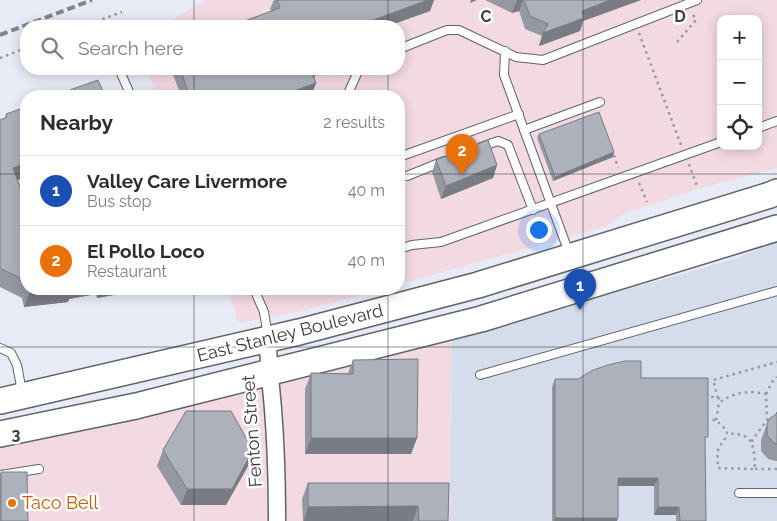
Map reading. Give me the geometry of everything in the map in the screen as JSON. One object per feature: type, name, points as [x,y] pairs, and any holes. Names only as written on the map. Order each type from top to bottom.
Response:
[{"type":"main road","name":"East Stanley Boulevard","points":[[11,398],[268,339],[478,285],[770,196],[777,192]]},
{"type":"main road","name":"East Stanley Boulevard","points":[[0,434],[136,406],[481,319],[777,228]]},
{"type":"street","name":"Fenton Street","points":[[268,339],[268,373],[273,409],[277,521]]},
{"type":"lane","points":[[405,47],[447,30],[459,30],[516,57],[543,60],[698,0]]},
{"type":"lane","points":[[505,51],[504,75],[571,256]]},
{"type":"lane","points":[[122,75],[128,90]]},
{"type":"lane","points":[[350,90],[356,75]]},
{"type":"lane","points":[[524,130],[600,102]]},
{"type":"lane","points":[[405,155],[519,114]]},
{"type":"lane","points":[[762,127],[777,121]]},
{"type":"lane","points":[[471,150],[498,142],[508,145],[533,210]]},
{"type":"lane","points":[[405,247],[441,242],[717,143]]},
{"type":"lane","points":[[407,176],[453,157]]},
{"type":"lane","points":[[480,375],[777,291]]},
{"type":"lane","points":[[257,295],[264,312],[268,339]]},
{"type":"lane","points":[[0,348],[11,353],[17,365],[11,398]]},
{"type":"lane","points":[[0,475],[39,469]]},
{"type":"lane","points":[[739,493],[777,493]]},
{"type":"path","points":[[677,42],[696,20],[694,14],[686,5]]},
{"type":"path","points":[[100,20],[122,12]]},
{"type":"path","points":[[640,36],[680,143]]},
{"type":"path","points":[[0,58],[20,50]]},
{"type":"path","points":[[695,181],[697,186]]},
{"type":"path","points":[[644,196],[647,202]]},
{"type":"path","points":[[718,398],[713,380],[777,362]]},
{"type":"path","points":[[751,442],[767,420],[766,394],[777,377]]},
{"type":"path","points":[[707,384],[708,396],[722,401]]},
{"type":"path","points":[[716,420],[719,402],[727,396],[755,391],[766,394]]},
{"type":"path","points":[[706,420],[716,420],[727,432],[727,437],[718,448],[718,468],[777,469]]},
{"type":"path","points":[[727,434],[736,433],[748,438],[754,445],[755,469]]},
{"type":"shaded area","points":[[205,0],[777,0],[777,168],[697,189],[626,213],[605,227],[405,282],[405,90],[155,90],[149,75],[405,75],[405,20],[173,20]]},
{"type":"shaded area","points":[[777,242],[777,521],[450,521],[452,337],[679,275],[737,258]]},
{"type":"shaded area","points":[[229,295],[360,295],[310,309],[239,323]]},
{"type":"shaded area","points":[[452,337],[450,521],[0,521],[0,442]]},
{"type":"building","points":[[277,0],[428,0],[373,20],[247,20],[280,8]]},
{"type":"building","points":[[524,0],[610,0],[582,11],[584,18],[543,33],[548,24],[530,16]]},
{"type":"building","points":[[182,75],[314,75],[316,83],[297,90],[188,90]]},
{"type":"building","points":[[98,80],[102,90],[70,90]]},
{"type":"building","points":[[20,109],[20,165],[13,168],[20,187],[20,278],[0,268],[0,120],[7,117],[6,114]]},
{"type":"building","points":[[599,112],[614,152],[555,177],[539,134]]},
{"type":"building","points":[[488,140],[497,165],[446,186],[436,160]]},
{"type":"building","points":[[418,359],[417,438],[311,438],[311,373],[353,374],[353,360]]},
{"type":"building","points":[[625,361],[641,361],[641,378],[708,378],[708,437],[705,437],[706,521],[680,521],[679,507],[658,507],[658,478],[618,478],[618,518],[555,518],[555,379],[578,379],[593,370]]},
{"type":"building","points":[[186,411],[231,411],[253,450],[232,489],[187,489],[163,450]]},
{"type":"building","points":[[777,412],[777,444],[767,435],[767,424],[769,419]]},
{"type":"building","name":"Taco Bell","points":[[1,472],[27,472],[28,521],[1,521]]},
{"type":"building","points":[[308,483],[449,483],[448,521],[419,521],[418,506],[308,507]]},
{"type":"railway","points":[[39,20],[92,0]]},
{"type":"railway","points":[[0,35],[20,27]]},
{"type":"place","name":"El Pollo Loco","points":[[462,175]]},
{"type":"place","name":"Valley Care Livermore","points":[[580,310]]},
{"type":"place","name":"Taco Bell","points":[[12,503]]}]
